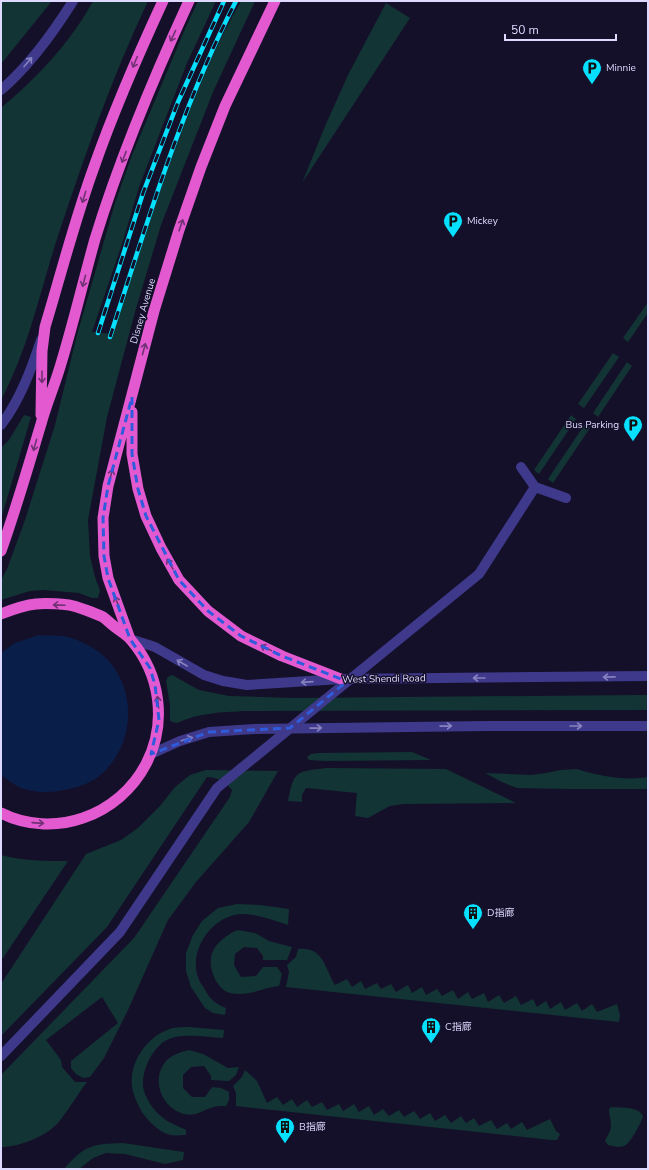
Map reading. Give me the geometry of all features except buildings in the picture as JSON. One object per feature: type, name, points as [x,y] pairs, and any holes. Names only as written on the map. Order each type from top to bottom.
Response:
[{"type":"highway","points":[[41,422],[42,351],[45,327],[94,168],[131,72],[163,1]]},
{"type":"highway","points":[[1,551],[12,521],[41,422],[54,388],[96,239],[116,177],[164,54],[189,1]]},
{"type":"highway","name":"Disney Avenue","points":[[130,639],[108,578],[104,556],[103,518],[108,486],[179,230],[201,167],[225,106],[275,1]]},
{"type":"highway","points":[[132,397],[132,454],[138,489],[146,516],[160,548],[179,580],[208,611],[241,636],[282,656],[341,679]]},
{"type":"highway","points":[[1,614],[35,604],[70,605],[103,617],[130,639],[150,668],[158,702],[159,720],[156,738],[151,754],[141,773],[128,790],[111,804],[92,815],[72,821],[50,824],[29,822],[8,817],[1,813]]},
{"type":"street","points":[[1,90],[12,81],[38,52],[60,23],[73,1]]},
{"type":"street","points":[[1,425],[25,382],[45,327]]},
{"type":"street","points":[[521,467],[535,487],[566,498]]},
{"type":"street","points":[[1,1056],[120,932],[217,788],[479,574],[535,487]]},
{"type":"street","name":"West Shendi Road","points":[[130,639],[155,647],[204,675],[223,681],[247,685],[341,679],[648,676]]},
{"type":"street","points":[[151,754],[180,741],[209,732],[254,729],[487,726],[648,726]]},
{"type":"highlighted area","points":[[132,397],[132,454],[138,489],[146,516],[179,580],[208,611],[241,636],[282,656],[341,679],[350,679],[290,728],[209,732],[151,754],[159,720],[155,685],[150,668],[130,639],[108,578],[104,556],[103,518],[108,486]]},
{"type":"green space","points":[[1,1],[52,1],[1,64]]},
{"type":"green space","points":[[93,1],[148,1],[98,120],[56,242],[26,342],[1,400],[1,108],[27,85],[52,59],[74,31]]},
{"type":"green space","points":[[198,1],[216,1],[187,63],[139,187],[123,241],[92,332],[113,334],[166,175],[204,75],[221,38],[241,1],[255,1],[213,92],[161,225],[135,312],[107,417],[88,520],[90,556],[100,591],[98,598],[92,598],[79,593],[44,590],[30,591],[1,600],[1,580],[7,569],[25,520],[55,425],[77,335],[115,203],[132,155]]},
{"type":"green space","points":[[386,3],[410,18],[302,183],[348,75]]},
{"type":"green space","points":[[648,302],[648,313],[628,342],[623,338]]},
{"type":"green space","points":[[613,353],[619,357],[584,408],[578,404]]},
{"type":"green space","points":[[627,362],[632,366],[598,417],[593,413]]},
{"type":"green space","points":[[24,415],[31,417],[1,519],[1,448],[9,440]]},
{"type":"green space","points":[[571,415],[576,419],[539,474],[534,470]]},
{"type":"green space","points":[[585,424],[590,428],[553,483],[548,479]]},
{"type":"green space","points":[[172,675],[199,690],[229,696],[293,698],[648,695],[648,710],[245,711],[202,715],[177,723],[170,721],[170,705],[166,681],[168,677]]},
{"type":"green space","points":[[412,752],[431,760],[325,761],[309,760],[307,757],[311,754],[319,753]]},
{"type":"green space","points":[[326,768],[446,769],[516,803],[403,804],[390,806],[368,818],[355,816],[357,793],[306,788],[302,795],[302,802],[288,801],[292,783],[298,774],[308,770]]},
{"type":"green space","points":[[577,769],[612,777],[648,777],[648,789],[517,788],[485,773],[531,775]]},
{"type":"green space","points":[[206,770],[278,771],[249,822],[196,882],[168,920],[128,1010],[104,1058],[90,1077],[83,1078],[76,1074],[71,1068],[71,1061],[118,1023],[102,997],[46,1040],[61,1060],[62,1067],[75,1082],[87,1082],[62,1118],[53,1128],[39,1137],[24,1143],[1,1147],[1,1075],[134,938],[230,797],[232,790],[230,787],[218,779],[207,777],[107,927],[1,1036],[1,984],[86,854],[121,840],[138,828],[160,806],[175,787],[190,775]]},
{"type":"green space","points":[[1,855],[26,860],[68,861],[3,958],[1,958]]},
{"type":"green space","points":[[237,904],[260,905],[289,909],[288,925],[254,915],[240,914],[225,918],[209,931],[203,939],[196,958],[198,977],[210,998],[226,1008],[225,1015],[213,1013],[205,1008],[191,987],[186,971],[186,953],[193,935],[202,921],[218,908]]},
{"type":"green space","points":[[237,930],[255,933],[269,941],[292,947],[287,960],[263,960],[263,956],[257,948],[244,947],[235,954],[234,965],[241,977],[256,976],[263,967],[277,967],[282,974],[279,986],[249,993],[237,994],[226,991],[218,984],[212,970],[211,956],[217,944],[229,934]]},
{"type":"green space","points":[[298,949],[307,949],[318,955],[335,985],[347,979],[352,987],[361,981],[365,989],[377,983],[381,989],[391,984],[396,992],[408,985],[412,993],[422,987],[426,995],[437,989],[442,996],[453,990],[458,999],[468,992],[472,999],[484,993],[488,1002],[499,995],[504,1003],[516,996],[521,1005],[533,999],[537,1007],[546,1001],[550,1009],[561,1002],[565,1010],[577,1003],[582,1011],[592,1004],[597,1012],[617,1004],[620,1015],[619,1022],[286,987],[289,972],[287,965],[296,957]]},
{"type":"green space","points":[[189,1027],[224,1030],[223,1038],[185,1036],[171,1038],[156,1049],[149,1060],[144,1073],[143,1086],[147,1099],[164,1119],[186,1130],[186,1135],[170,1135],[154,1126],[142,1112],[133,1093],[132,1077],[137,1058],[149,1042],[164,1031],[175,1028]]},
{"type":"green space","points":[[189,1050],[203,1054],[228,1068],[239,1067],[236,1075],[229,1081],[211,1080],[211,1076],[204,1066],[191,1067],[183,1075],[183,1088],[192,1097],[205,1097],[212,1087],[221,1088],[229,1092],[229,1100],[226,1106],[214,1107],[188,1115],[176,1111],[169,1106],[164,1099],[160,1092],[159,1083],[159,1075],[162,1067],[172,1056]]},
{"type":"green space","points":[[245,1070],[257,1081],[267,1103],[277,1097],[283,1105],[292,1099],[297,1107],[307,1100],[312,1107],[322,1102],[327,1110],[339,1104],[343,1111],[354,1104],[359,1112],[369,1106],[374,1115],[383,1109],[389,1116],[399,1110],[404,1117],[414,1111],[420,1119],[430,1113],[435,1121],[445,1115],[451,1123],[461,1116],[466,1123],[474,1118],[479,1126],[491,1120],[497,1129],[507,1123],[511,1129],[522,1122],[527,1130],[550,1119],[556,1131],[560,1134],[557,1140],[552,1140],[236,1106],[236,1093],[233,1086],[242,1077]]},
{"type":"green space","points":[[611,1107],[633,1109],[641,1113],[643,1116],[633,1137],[622,1147],[608,1145],[605,1141],[611,1128],[609,1109]]},
{"type":"green space","points":[[123,1143],[184,1152],[183,1160],[165,1164],[125,1154],[106,1153],[93,1158],[79,1169],[64,1169],[78,1155],[90,1147],[104,1144]]},
{"type":"water","points":[[39,635],[73,638],[99,652],[112,665],[121,680],[127,697],[128,714],[126,732],[120,749],[111,764],[98,777],[89,782],[74,788],[53,792],[38,792],[24,789],[1,775],[1,653],[15,643]]},
{"type":"railway","points":[[98,333],[143,193],[178,102],[224,1]]},
{"type":"railway","points":[[110,337],[166,166],[198,83],[216,41],[236,1]]},
{"type":"place","name":"Minnie","points":[[592,85]]},
{"type":"place","name":"Mickey","points":[[453,238]]},
{"type":"place","name":"Bus Parking","points":[[633,442]]},
{"type":"place","name":"D指廊","points":[[473,930]]},
{"type":"place","name":"C指廊","points":[[431,1044]]},
{"type":"place","name":"B指廊","points":[[285,1144]]}]
